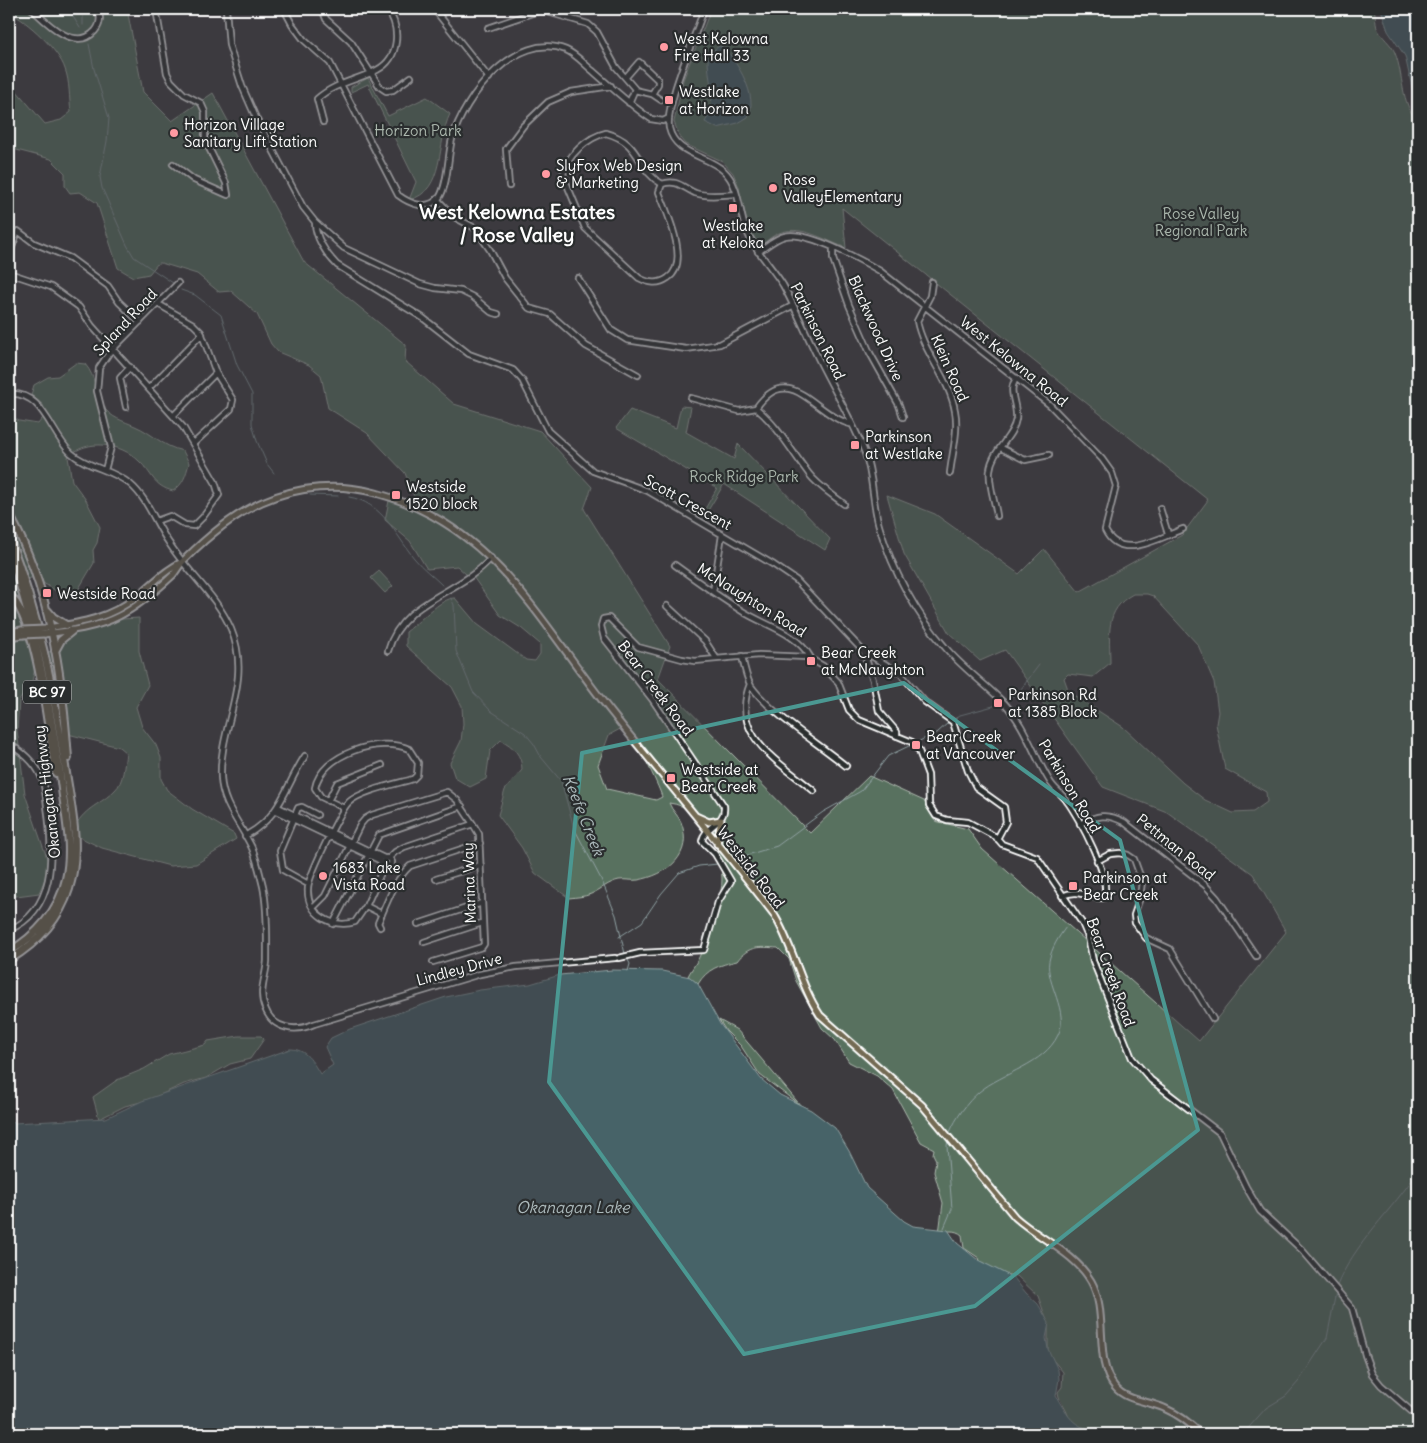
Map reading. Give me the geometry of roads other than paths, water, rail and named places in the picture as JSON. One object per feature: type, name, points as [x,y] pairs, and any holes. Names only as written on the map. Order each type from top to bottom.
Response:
[{"type":"highway","points":[[9,514],[29,554],[45,605],[47,631],[55,651],[66,721],[69,818]]},
{"type":"highway","name":"Okanagan Highway","points":[[9,537],[26,584],[50,669],[74,864],[69,889],[62,908],[41,936],[9,960]]},
{"type":"highway","name":"Okanagan Highway","points":[[9,551],[28,610],[45,680],[69,818],[70,846],[68,865],[60,896],[40,928],[28,940],[9,952]]},
{"type":"highway","points":[[9,595],[18,606],[27,627],[69,818]]},
{"type":"highway","points":[[45,605],[53,617],[66,625]]},
{"type":"highway","points":[[55,651],[62,640],[72,631]]},
{"type":"main road","name":"Westside Road","points":[[9,632],[72,631],[107,622],[126,613],[175,573],[182,562],[230,520],[262,502],[294,492],[334,487],[369,491],[418,507],[458,530],[507,574],[594,691],[761,897],[781,926],[810,998],[820,1015],[922,1105],[1015,1217],[1028,1229],[1071,1259],[1090,1279],[1096,1292],[1101,1312],[1106,1368],[1116,1388],[1127,1396],[1176,1414],[1201,1434]]},
{"type":"main road","name":"Westside Road","points":[[47,631],[102,617],[118,610],[138,596],[171,567],[182,562]]},
{"type":"main road","name":"Westside Road","points":[[9,637],[22,633]]},
{"type":"main road","points":[[692,813],[709,822],[721,820],[717,844]]},
{"type":"street","points":[[32,9],[51,26],[65,35],[77,38],[86,37],[96,30],[100,21],[98,9]]},
{"type":"street","points":[[156,9],[167,73],[171,81],[184,94],[201,103],[205,112],[205,140],[226,183],[228,196],[224,192],[194,180],[172,164]]},
{"type":"street","points":[[226,9],[229,45],[242,86],[256,118],[302,207],[315,222],[344,248],[420,284],[461,291],[491,312],[498,314]]},
{"type":"street","points":[[284,9],[304,40],[330,63],[398,195],[415,205],[424,205],[437,199],[443,191],[449,153],[458,123],[489,78],[514,55],[530,48],[543,46],[567,51],[651,119],[663,121],[669,118],[685,63],[704,9]]},
{"type":"street","points":[[324,9],[326,19],[351,42],[380,87],[386,91],[393,90],[411,77]]},
{"type":"street","points":[[387,9],[395,18]]},
{"type":"street","points":[[323,122],[317,99],[341,84],[377,70],[394,51],[397,40],[395,18],[392,9]]},
{"type":"street","points":[[434,9],[489,78]]},
{"type":"street","points":[[488,28],[542,9],[588,24],[597,32],[616,67],[635,90],[652,94],[662,100]]},
{"type":"street","points":[[626,77],[639,62],[658,80],[658,84],[652,94]]},
{"type":"street","points":[[509,186],[506,150],[536,111],[559,95],[610,86]]},
{"type":"street","points":[[629,102],[635,90]]},
{"type":"street","name":"Parkinson Road","points":[[669,118],[670,129],[676,142],[687,152],[723,170],[736,194],[745,226],[758,252],[783,286],[865,454],[882,535],[895,568],[919,612],[945,648],[1006,705],[1016,719],[1050,782],[1066,800],[1080,824],[1106,880],[1107,893],[1104,898],[1096,899],[1078,892],[1062,896]]},
{"type":"street","points":[[662,184],[652,178],[634,149],[626,140],[606,133],[595,136],[580,149],[565,166],[563,175],[585,228],[639,278],[647,282],[661,283],[672,275],[679,265],[678,249],[659,192],[662,184],[670,181],[696,193],[715,195],[736,194]]},
{"type":"street","points":[[437,199],[454,217],[475,228],[490,250],[505,278],[529,308],[550,314],[586,346],[638,375]]},
{"type":"street","name":"Scott Crescent","points":[[315,222],[315,231],[331,259],[337,265],[423,318],[469,354],[506,366],[518,374],[548,431],[583,463],[602,475],[648,491],[796,580],[863,651],[900,673],[925,702],[954,722],[968,771],[976,788],[1004,807],[1006,822],[997,839]]},
{"type":"street","points":[[9,255],[18,231],[34,243],[62,253],[108,286],[119,302],[140,322]]},
{"type":"street","name":"West Kelowna Road","points":[[758,252],[786,235],[798,236],[833,248],[880,271],[1064,417],[1102,459],[1112,473],[1116,486],[1115,494],[1106,517],[1105,530],[1111,541],[1121,546],[1129,547],[1183,529]]},
{"type":"street","name":"Blackwood Drive","points":[[833,248],[833,259],[849,305],[870,353],[899,405],[903,417]]},
{"type":"street","points":[[9,273],[58,291],[78,307],[92,326],[114,348],[173,416],[216,482],[219,494],[197,524],[185,526],[167,516],[156,521]]},
{"type":"street","points":[[578,278],[611,330],[627,340],[659,345],[686,348],[720,344],[792,306]]},
{"type":"street","name":"Klein Road","points":[[932,282],[930,296],[917,321],[918,328],[956,414],[950,473]]},
{"type":"street","name":"Spland Road","points":[[105,470],[111,447],[97,382],[102,363],[114,348],[178,283]]},
{"type":"street","points":[[158,304],[193,324],[202,334],[216,374],[233,400],[233,405],[193,444]]},
{"type":"street","points":[[149,388],[202,334]]},
{"type":"street","points":[[126,407],[120,378],[130,367]]},
{"type":"street","points":[[173,416],[216,374]]},
{"type":"street","points":[[996,516],[989,473],[991,461],[1012,430],[1016,419],[1012,391],[1013,382],[1017,378]]},
{"type":"street","points":[[691,398],[739,411],[756,408],[772,391],[782,387],[793,389],[838,421],[850,424]]},
{"type":"street","name":"Lindley Drive","points":[[9,394],[22,394],[34,400],[54,432],[69,451],[80,460],[105,470],[133,486],[182,562],[222,610],[235,642],[238,662],[238,688],[222,759],[221,775],[226,802],[252,848],[263,889],[267,962],[262,992],[265,1009],[275,1022],[285,1028],[301,1030],[314,1024],[480,974],[516,967],[617,958],[640,953],[704,950],[718,902],[731,881],[715,854],[702,842],[707,832]]},
{"type":"street","points":[[756,408],[764,414],[796,454],[810,476],[844,504]]},
{"type":"street","points":[[1001,448],[1025,460],[1049,455]]},
{"type":"street","points":[[1160,508],[1168,534]]},
{"type":"street","points":[[714,592],[722,535]]},
{"type":"street","points":[[388,651],[393,634],[407,615],[466,579],[491,558]]},
{"type":"street","name":"McNaughton Road","points":[[675,565],[744,612],[780,630],[805,649],[811,659]]},
{"type":"street","points":[[667,606],[705,641],[716,658]]},
{"type":"street","name":"Bear Creek Road","points":[[721,820],[725,813],[724,806],[652,698],[604,638],[601,626],[603,619],[609,618],[625,637],[638,647],[695,661],[742,656],[807,656],[823,666],[838,682],[849,710],[859,720],[912,742],[920,751],[928,776],[929,805],[932,812],[941,819],[968,822],[1002,844],[1037,858],[1062,896],[1076,912],[1088,937],[1093,961],[1132,1058],[1151,1080],[1220,1132],[1260,1211],[1302,1250],[1352,1308],[1364,1355],[1372,1374],[1381,1385],[1418,1416]]},
{"type":"street","points":[[863,651],[873,680],[879,711],[897,732],[897,736]]},
{"type":"street","points":[[742,656],[750,684],[771,707],[846,766]]},
{"type":"street","points":[[750,684],[745,698],[745,709],[754,736],[768,754],[814,790]]},
{"type":"street","points":[[9,744],[29,758],[41,776],[50,834],[51,870],[40,901],[27,918],[9,930]]},
{"type":"street","points":[[277,809],[331,835],[350,845],[385,861],[366,906],[355,922],[333,924],[321,917],[314,907],[309,899],[308,884],[331,835],[344,808],[356,797],[413,779],[417,775],[418,763],[409,749],[375,744],[335,760],[317,779],[315,788],[318,794],[328,801],[344,808]]},
{"type":"street","points":[[245,836],[259,829],[277,809],[305,756]]},
{"type":"street","points":[[328,801],[337,783],[382,765]]},
{"type":"street","points":[[314,907],[325,896],[360,825],[372,814],[441,792],[453,795],[473,824]]},
{"type":"street","points":[[333,924],[368,853],[379,835],[385,831],[462,806]]},
{"type":"street","points":[[308,884],[286,874],[281,865],[280,851],[298,808],[302,807],[317,815]]},
{"type":"street","name":"Pettman Road","points":[[1080,824],[1102,815],[1112,816],[1124,822],[1205,885],[1217,898],[1256,956]]},
{"type":"street","points":[[707,832],[721,820]]},
{"type":"street","name":"Marina Way","points":[[385,861],[394,852],[404,847],[473,824],[479,834],[484,944],[433,962]]},
{"type":"street","points":[[380,927],[378,923],[382,914],[402,875],[410,866],[480,843]]},
{"type":"street","points":[[1098,861],[1110,854],[1120,853],[1134,859],[1142,881],[1134,923],[1146,938],[1170,949],[1212,1019]]},
{"type":"street","points":[[436,879],[481,865]]},
{"type":"street","points":[[418,924],[482,903]]},
{"type":"street","points":[[366,906],[382,914]]},
{"type":"street","points":[[424,942],[482,923]]},
{"type":"water","points":[[1381,9],[1418,9],[1418,102],[1413,92],[1405,56],[1388,31]]},
{"type":"water","points":[[719,46],[724,47],[745,80],[751,99],[751,109],[748,117],[738,123],[717,128],[705,122],[712,99],[708,59],[710,53]]},
{"type":"water","name":"Okanagan Lake","points":[[612,970],[662,971],[690,977],[698,984],[720,1024],[761,1079],[780,1095],[811,1110],[835,1128],[849,1151],[867,1188],[904,1221],[913,1226],[948,1230],[957,1243],[978,1260],[1014,1278],[1038,1304],[1049,1323],[1046,1338],[1048,1349],[1058,1370],[1059,1379],[1056,1396],[1062,1406],[1076,1424],[1109,1434],[9,1434],[9,1120],[14,1123],[106,1118],[142,1101],[290,1049],[304,1053],[320,1074],[333,1065],[325,1047],[331,1038],[350,1029],[446,997],[480,990],[530,984],[560,975]]},
{"type":"waterway","name":"Keefe Creek","points":[[64,9],[72,15],[80,28]]},
{"type":"waterway","points":[[83,9],[83,25]]},
{"type":"waterway","name":"Keefe Creek","points":[[89,44],[94,69],[109,118],[100,177],[102,188],[134,257],[173,283]]},
{"type":"waterway","name":"Keefe Creek","points":[[181,290],[195,295],[221,315],[237,365],[252,394],[252,424],[257,441],[267,464],[274,473]]},
{"type":"waterway","name":"Keefe Creek","points":[[310,495],[338,496]]},
{"type":"waterway","name":"Keefe Creek","points":[[349,497],[360,500],[379,512],[394,529],[417,562],[442,585]]},
{"type":"waterway","name":"Keefe Creek","points":[[451,598],[454,605],[456,651],[473,692],[491,711],[525,733],[541,757],[561,781],[574,828],[601,879],[616,915],[625,954]]},
{"type":"waterway","points":[[1004,703],[1021,689],[1039,665]]},
{"type":"waterway","points":[[953,720],[960,715],[1001,704]]},
{"type":"waterway","points":[[915,743],[937,733],[949,722]]},
{"type":"waterway","points":[[734,859],[777,846],[823,812],[861,791],[888,756],[911,745]]},
{"type":"waterway","points":[[619,937],[642,922],[661,894],[679,873],[699,866],[718,864]]},
{"type":"waterway","points":[[950,1132],[955,1121],[970,1100],[989,1085],[1043,1054],[1058,1035],[1061,1017],[1050,979],[1049,961],[1052,951],[1066,927]]},
{"type":"waterway","name":"Keefe Creek","points":[[628,960],[630,964],[628,971]]},
{"type":"waterway","points":[[944,1228],[952,1209],[948,1139]]},
{"type":"waterway","points":[[1336,1288],[1353,1256],[1418,1171]]},
{"type":"waterway","points":[[1243,1434],[1266,1408],[1286,1396],[1299,1381],[1327,1338],[1336,1292]]},
{"type":"place","name":"West Kelowna Fire Hall 33","points":[[664,47]]},
{"type":"place","name":"Westlake at Horizon","points":[[669,100]]},
{"type":"place","name":"Horizon Village Sanitary Lift Station","points":[[174,133]]},
{"type":"place","name":"SlyFox Web Design & Marketing","points":[[546,174]]},
{"type":"place","name":"Rose ValleyElementary","points":[[773,188]]},
{"type":"place","name":"Westlake at Keloka","points":[[733,208]]},
{"type":"place","name":"Parkinson at Westlake","points":[[855,445]]},
{"type":"place","name":"Westside 1520 block","points":[[396,495]]},
{"type":"place","name":"Westside Road","points":[[47,593]]},
{"type":"place","name":"Bear Creek at McNaughton","points":[[811,661]]},
{"type":"place","name":"Parkinson Rd at 1385 Block","points":[[998,703]]},
{"type":"place","name":"Bear Creek at Vancouver","points":[[916,745]]},
{"type":"place","name":"Westside at Bear Creek","points":[[671,778]]},
{"type":"place","name":"1683 Lake Vista Road","points":[[323,876]]},
{"type":"place","name":"Parkinson at Bear Creek","points":[[1073,886]]},
{"type":"district","name":"West Kelowna Estates / Rose Valley","points":[[517,222]]},
{"type":"park label","name":"Horizon Park","points":[[418,130]]},
{"type":"park label","name":"Rose Valley Regional Park","points":[[1201,222]]},
{"type":"park label","name":"Rock Ridge Park","points":[[744,476]]}]
